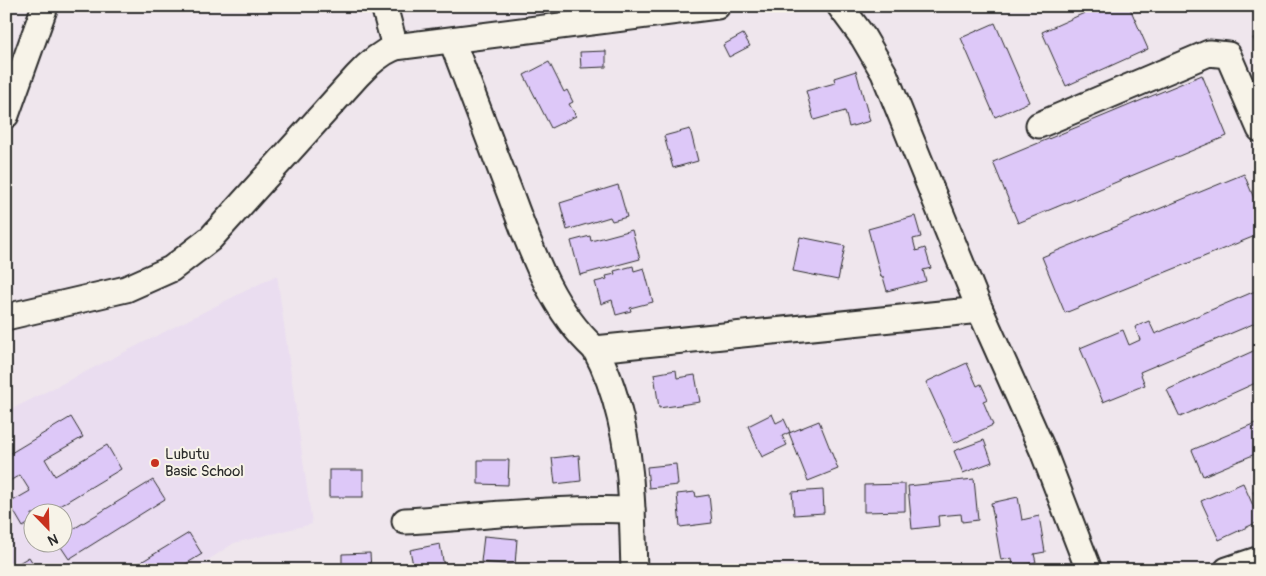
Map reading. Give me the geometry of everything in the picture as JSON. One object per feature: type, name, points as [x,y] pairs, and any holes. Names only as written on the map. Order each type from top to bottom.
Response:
[{"type":"street","points":[[6,115],[45,6]]},
{"type":"street","points":[[384,6],[395,47]]},
{"type":"street","points":[[6,317],[126,289],[171,270],[210,240],[357,76],[384,51],[395,47],[717,6]]},
{"type":"street","points":[[840,6],[863,37],[884,72],[980,310],[1043,451],[1089,570]]},
{"type":"street","points":[[452,41],[538,266],[564,316],[595,349],[612,388],[626,448],[632,510],[634,570]]},
{"type":"street","points":[[1040,125],[1209,53],[1228,55],[1260,129]]},
{"type":"street","points":[[595,349],[980,310]]},
{"type":"street","points":[[405,521],[546,510],[632,510]]},
{"type":"street","points":[[1227,570],[1260,560]]},
{"type":"shaded area","name":"Lubutu Basic School","points":[[277,275],[312,524],[234,543],[193,570],[6,570],[6,412]]},
{"type":"building","points":[[1100,6],[1129,6],[1148,49],[1066,86],[1042,32]]},
{"type":"building","points":[[995,23],[1029,102],[995,117],[961,38]]},
{"type":"building","points":[[743,34],[750,46],[729,57],[723,45]]},
{"type":"building","points":[[1260,35],[1260,54],[1253,38]]},
{"type":"building","points":[[606,51],[606,67],[581,68],[580,52]]},
{"type":"building","points":[[549,62],[564,92],[567,90],[573,102],[569,104],[576,116],[551,128],[524,75]]},
{"type":"building","points":[[856,71],[870,121],[849,127],[845,111],[814,120],[806,91],[835,83],[834,78]]},
{"type":"building","points":[[1202,75],[1227,136],[1018,223],[993,162]]},
{"type":"building","points":[[690,129],[698,161],[673,168],[664,136]]},
{"type":"building","points":[[1244,174],[1260,213],[1260,234],[1065,313],[1042,257]]},
{"type":"building","points":[[618,185],[627,217],[612,221],[610,217],[567,230],[560,203]]},
{"type":"building","points":[[915,216],[921,237],[913,239],[916,251],[925,248],[931,268],[923,270],[926,281],[887,291],[883,277],[881,277],[868,229]]},
{"type":"building","points":[[632,230],[640,259],[580,275],[571,241],[590,236],[591,241]]},
{"type":"building","points":[[800,237],[845,246],[838,280],[793,271]]},
{"type":"building","points":[[633,266],[634,271],[644,268],[653,302],[630,308],[631,311],[616,315],[612,300],[601,304],[595,282],[607,279],[606,276],[615,274],[614,271]]},
{"type":"building","points":[[1260,289],[1260,321],[1140,372],[1145,385],[1103,402],[1080,348],[1123,330],[1129,345],[1140,340],[1135,327],[1149,321],[1155,334]]},
{"type":"building","points":[[1260,348],[1260,381],[1180,417],[1167,390]]},
{"type":"building","points":[[967,363],[977,386],[981,384],[988,399],[983,401],[993,425],[954,443],[926,382]]},
{"type":"building","points":[[676,370],[677,378],[695,375],[700,402],[659,408],[654,374]]},
{"type":"building","points":[[772,414],[776,423],[784,419],[790,432],[782,436],[787,445],[762,457],[748,426]]},
{"type":"building","points":[[71,417],[83,437],[45,459],[55,476],[107,445],[121,469],[63,504],[22,504],[22,525],[9,503],[30,491],[20,475],[6,483],[6,456]]},
{"type":"building","points":[[819,421],[838,469],[808,481],[789,433]]},
{"type":"building","points":[[1260,421],[1260,452],[1203,476],[1192,450]]},
{"type":"building","points":[[984,440],[992,462],[963,473],[954,451]]},
{"type":"building","points":[[579,455],[581,481],[555,484],[552,458]]},
{"type":"building","points":[[478,460],[509,460],[508,485],[478,484]]},
{"type":"building","points":[[676,464],[678,485],[649,488],[647,467]]},
{"type":"building","points":[[329,470],[363,470],[363,497],[329,497]]},
{"type":"building","points":[[974,479],[978,520],[962,522],[961,514],[938,516],[939,526],[912,529],[908,486]]},
{"type":"building","points":[[153,480],[165,499],[69,559],[66,554],[72,554],[72,530]]},
{"type":"building","points":[[1243,483],[1260,521],[1219,540],[1201,501]]},
{"type":"building","points":[[905,484],[905,511],[864,512],[864,485]]},
{"type":"building","points":[[1260,489],[1260,508],[1253,492]]},
{"type":"building","points":[[823,490],[824,513],[794,515],[792,492]]},
{"type":"building","points":[[695,492],[696,497],[709,495],[712,523],[680,527],[677,494]]},
{"type":"building","points":[[1018,497],[1022,520],[1039,516],[1045,552],[1034,554],[1036,562],[1013,567],[1012,558],[1001,560],[991,503]]},
{"type":"building","points":[[189,533],[202,554],[176,570],[128,570]]},
{"type":"building","points":[[484,536],[517,539],[515,565],[481,562]]},
{"type":"building","points":[[440,544],[444,566],[414,570],[410,550]]},
{"type":"building","points":[[370,553],[371,570],[342,570],[342,554]]},
{"type":"building","points":[[29,557],[34,565],[26,570],[7,570]]},
{"type":"place","name":"Lubutu Basic School","points":[[155,463]]}]
